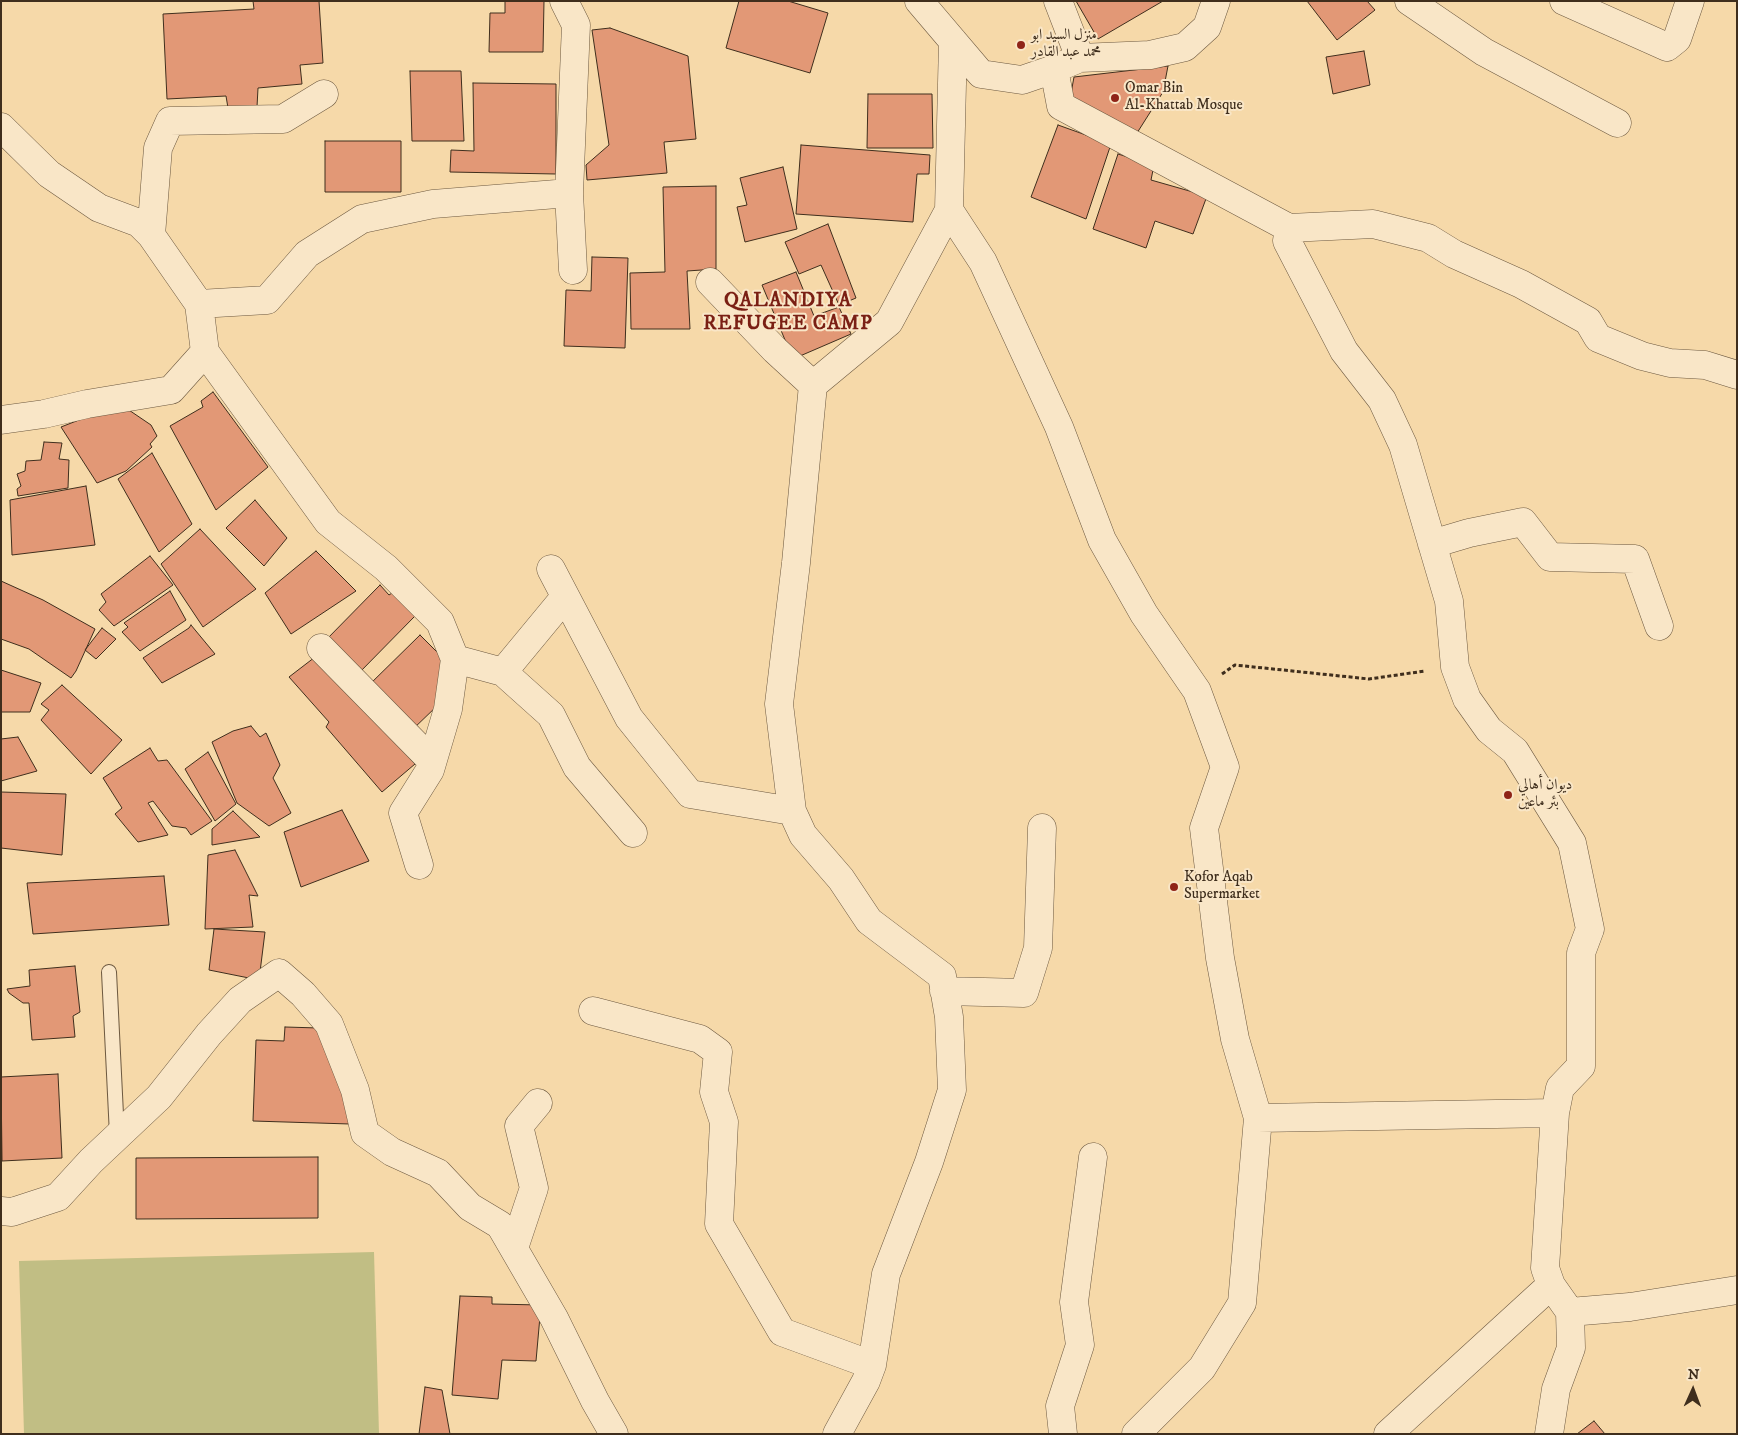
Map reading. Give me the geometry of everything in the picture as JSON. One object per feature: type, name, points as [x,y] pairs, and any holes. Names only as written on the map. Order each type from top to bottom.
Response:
[{"type":"street","points":[[564,1],[576,25],[569,193],[573,270]]},
{"type":"street","points":[[919,1],[981,74],[1022,80],[1080,58],[1150,55],[1185,47],[1207,27],[1216,1]]},
{"type":"street","points":[[1058,1],[1080,58]]},
{"type":"street","points":[[1564,1],[1667,47],[1677,39],[1690,1]]},
{"type":"street","points":[[1424,5],[1484,52],[1617,123]]},
{"type":"street","points":[[837,1434],[866,1381],[872,1364],[886,1274],[929,1162],[952,1090],[949,1017],[942,976],[869,921],[841,879],[803,835],[792,811],[779,704],[796,562],[813,385],[889,322],[949,210],[953,41]]},
{"type":"street","points":[[1054,69],[1061,106],[1289,228],[1374,224],[1428,238],[1454,254],[1521,284],[1588,321],[1598,338],[1642,356],[1670,363],[1705,365],[1737,376]]},
{"type":"street","points":[[151,235],[158,148],[170,121],[283,119],[324,94]]},
{"type":"street","points":[[1,127],[49,174],[100,208],[139,223],[151,235],[199,304],[205,352],[328,522],[386,568],[440,622],[455,659],[448,709],[430,770],[404,813],[419,865]]},
{"type":"street","points":[[199,304],[267,300],[307,254],[362,219],[433,204],[569,193]]},
{"type":"street","points":[[949,210],[983,262],[1059,426],[1102,540],[1144,614],[1197,691],[1225,768],[1204,828],[1220,958],[1235,1039],[1258,1118],[1242,1303],[1202,1368],[1136,1434]]},
{"type":"street","points":[[1289,228],[1287,241],[1344,351],[1382,400],[1403,445],[1449,601],[1455,667],[1467,698],[1489,730],[1515,752],[1572,842],[1590,929],[1581,953],[1581,1066],[1560,1088],[1555,1113],[1545,1268],[1551,1285],[1570,1312],[1572,1348],[1556,1389],[1549,1434]]},
{"type":"street","points":[[710,282],[775,350],[813,385]]},
{"type":"street","points":[[1,420],[44,414],[87,404],[171,390],[205,352]]},
{"type":"street","points":[[1432,544],[1469,533],[1523,522],[1550,557],[1634,559],[1659,626]]},
{"type":"street","points":[[551,569],[629,718],[690,794],[792,811]]},
{"type":"street","points":[[503,672],[565,597]]},
{"type":"street","points":[[321,648],[432,761]]},
{"type":"street","points":[[455,659],[503,672],[551,715],[577,767],[633,833]]},
{"type":"street","points":[[944,991],[1024,992],[1038,948],[1042,828]]},
{"type":"street","points":[[1,1211],[12,1212],[58,1197],[117,1135],[159,1097],[209,1034],[240,1000],[279,973],[303,994],[329,1024],[355,1090],[364,1133],[392,1152],[438,1173],[470,1207],[500,1225],[554,1318],[595,1401],[614,1434]]},
{"type":"street","points":[[593,1011],[700,1039],[718,1052],[714,1092],[724,1122],[719,1224],[782,1332],[872,1364]]},
{"type":"street","points":[[514,1248],[534,1188],[519,1126],[538,1103]]},
{"type":"street","points":[[1258,1118],[1555,1113]]},
{"type":"street","points":[[1063,1434],[1060,1406],[1080,1344],[1074,1302],[1093,1157]]},
{"type":"street","points":[[1388,1434],[1551,1285]]},
{"type":"street","points":[[1570,1312],[1630,1307],[1737,1290]]},
{"type":"lane","points":[[109,972],[117,1135]]},
{"type":"path","points":[[1197,691],[1235,665],[1369,679],[1455,667]]},
{"type":"shaded area","points":[[374,1252],[379,1434],[24,1434],[19,1261]]},
{"type":"building","points":[[253,1],[319,1],[323,63],[300,65],[302,84],[258,88],[257,107],[228,108],[226,96],[167,99],[163,14],[254,9]]},
{"type":"building","points":[[505,1],[544,1],[543,52],[489,52],[490,13],[505,13]]},
{"type":"building","points":[[739,1],[788,1],[828,13],[810,73],[726,48]]},
{"type":"building","points":[[1076,1],[1163,1],[1098,39]]},
{"type":"building","points":[[1307,1],[1367,1],[1375,10],[1337,40]]},
{"type":"building","points":[[610,28],[688,56],[696,139],[664,142],[667,173],[587,180],[586,165],[609,145],[592,30]]},
{"type":"building","points":[[1364,51],[1370,85],[1333,94],[1326,57]]},
{"type":"building","name":"Omar Bin Al-Khattab Mosque","points":[[1168,66],[1163,92],[1137,133],[1069,104],[1074,77]]},
{"type":"building","points":[[410,71],[461,71],[464,141],[412,141]]},
{"type":"building","points":[[473,83],[556,84],[556,174],[450,172],[451,150],[474,151]]},
{"type":"building","points":[[868,94],[932,94],[933,148],[867,148]]},
{"type":"building","points":[[1058,125],[1111,144],[1086,219],[1031,197]]},
{"type":"building","points":[[325,141],[401,141],[401,192],[325,192]]},
{"type":"building","points":[[801,145],[930,155],[929,174],[917,174],[913,222],[796,214]]},
{"type":"building","points":[[1118,154],[1154,165],[1151,180],[1207,196],[1193,234],[1155,221],[1146,248],[1093,229]]},
{"type":"building","points":[[783,167],[797,229],[745,242],[737,207],[747,205],[740,178]]},
{"type":"building","points":[[716,186],[716,269],[687,271],[690,329],[631,329],[630,273],[665,272],[663,187]]},
{"type":"building","points":[[828,224],[856,298],[839,305],[821,265],[799,274],[785,242]]},
{"type":"building","points":[[592,257],[628,258],[625,348],[564,346],[566,290],[591,291]]},
{"type":"building","points":[[796,272],[814,316],[839,307],[851,334],[793,359],[762,285]]},
{"type":"building","points":[[213,392],[268,467],[216,510],[170,426],[203,407],[201,401]]},
{"type":"building","points":[[120,404],[151,425],[157,436],[150,444],[152,447],[126,471],[97,483],[61,427]]},
{"type":"building","points":[[44,442],[62,443],[59,459],[69,460],[68,488],[18,496],[17,489],[21,486],[17,474],[25,471],[26,461],[41,460]]},
{"type":"building","points":[[152,453],[192,524],[159,552],[118,479]]},
{"type":"building","points":[[86,486],[95,545],[12,555],[10,500]]},
{"type":"building","points":[[255,500],[287,538],[264,566],[226,528]]},
{"type":"building","points":[[200,529],[256,589],[203,627],[161,564]]},
{"type":"building","points":[[316,551],[356,591],[291,634],[265,593]]},
{"type":"building","points":[[150,556],[173,585],[114,626],[99,610],[106,602],[101,594]]},
{"type":"building","points":[[1,581],[43,600],[95,629],[71,678],[29,649],[1,639]]},
{"type":"building","points":[[380,585],[389,595],[392,593],[415,616],[357,675],[324,642]]},
{"type":"building","points":[[170,591],[186,620],[140,651],[122,632],[128,627],[124,623]]},
{"type":"building","points":[[191,625],[215,654],[162,683],[143,658]]},
{"type":"building","points":[[102,628],[116,639],[96,659],[85,650]]},
{"type":"building","points":[[420,635],[444,659],[438,705],[411,731],[367,687]]},
{"type":"building","points":[[319,654],[415,764],[382,792],[326,727],[329,722],[289,677]]},
{"type":"building","points":[[1,670],[41,683],[30,712],[1,712]]},
{"type":"building","points":[[62,685],[122,740],[91,774],[41,720],[49,710],[41,704]]},
{"type":"building","points":[[251,726],[260,737],[266,733],[280,765],[273,778],[291,813],[269,826],[237,803],[212,742],[233,731]]},
{"type":"building","points":[[18,737],[37,771],[1,781],[1,739]]},
{"type":"building","points":[[150,748],[158,761],[167,760],[212,821],[191,835],[186,828],[172,826],[153,801],[148,803],[168,835],[138,842],[115,814],[122,808],[103,778]]},
{"type":"building","points":[[208,752],[236,804],[215,821],[185,769]]},
{"type":"building","points":[[1,792],[66,794],[62,855],[1,848]]},
{"type":"building","points":[[342,810],[369,861],[301,887],[284,832]]},
{"type":"building","points":[[233,811],[260,837],[212,845],[212,829]]},
{"type":"building","points":[[235,850],[258,896],[249,895],[253,927],[205,929],[208,855]]},
{"type":"building","points":[[164,876],[169,925],[33,934],[27,883]]},
{"type":"building","points":[[214,929],[265,932],[259,980],[209,970]]},
{"type":"building","points":[[75,966],[80,1012],[73,1016],[75,1037],[32,1040],[29,1003],[23,1003],[9,993],[7,989],[30,986],[29,970]]},
{"type":"building","points":[[285,1027],[319,1028],[351,1092],[350,1124],[253,1121],[256,1040],[284,1041]]},
{"type":"building","points":[[58,1074],[62,1158],[2,1161],[1,1077]]},
{"type":"building","points":[[318,1157],[318,1218],[136,1219],[136,1158]]},
{"type":"building","points":[[460,1296],[492,1297],[492,1304],[541,1305],[536,1361],[502,1360],[498,1399],[452,1395]]},
{"type":"building","points":[[425,1387],[442,1390],[450,1434],[419,1434]]},
{"type":"building","points":[[1594,1421],[1605,1434],[1577,1434]]},
{"type":"place","name":"منزل السيد ابو محمد عبد القادر","points":[[1021,45]]},
{"type":"place","name":"Omar Bin Al-Khattab Mosque","points":[[1115,98]]},
{"type":"place","name":"ديوان أهالي بئر ماعين","points":[[1508,795]]},
{"type":"place","name":"Kofor Aqab Supermarket","points":[[1174,887]]},
{"type":"district","name":"QALANDIYA REFUGEE CAMP","points":[[788,314]]}]
